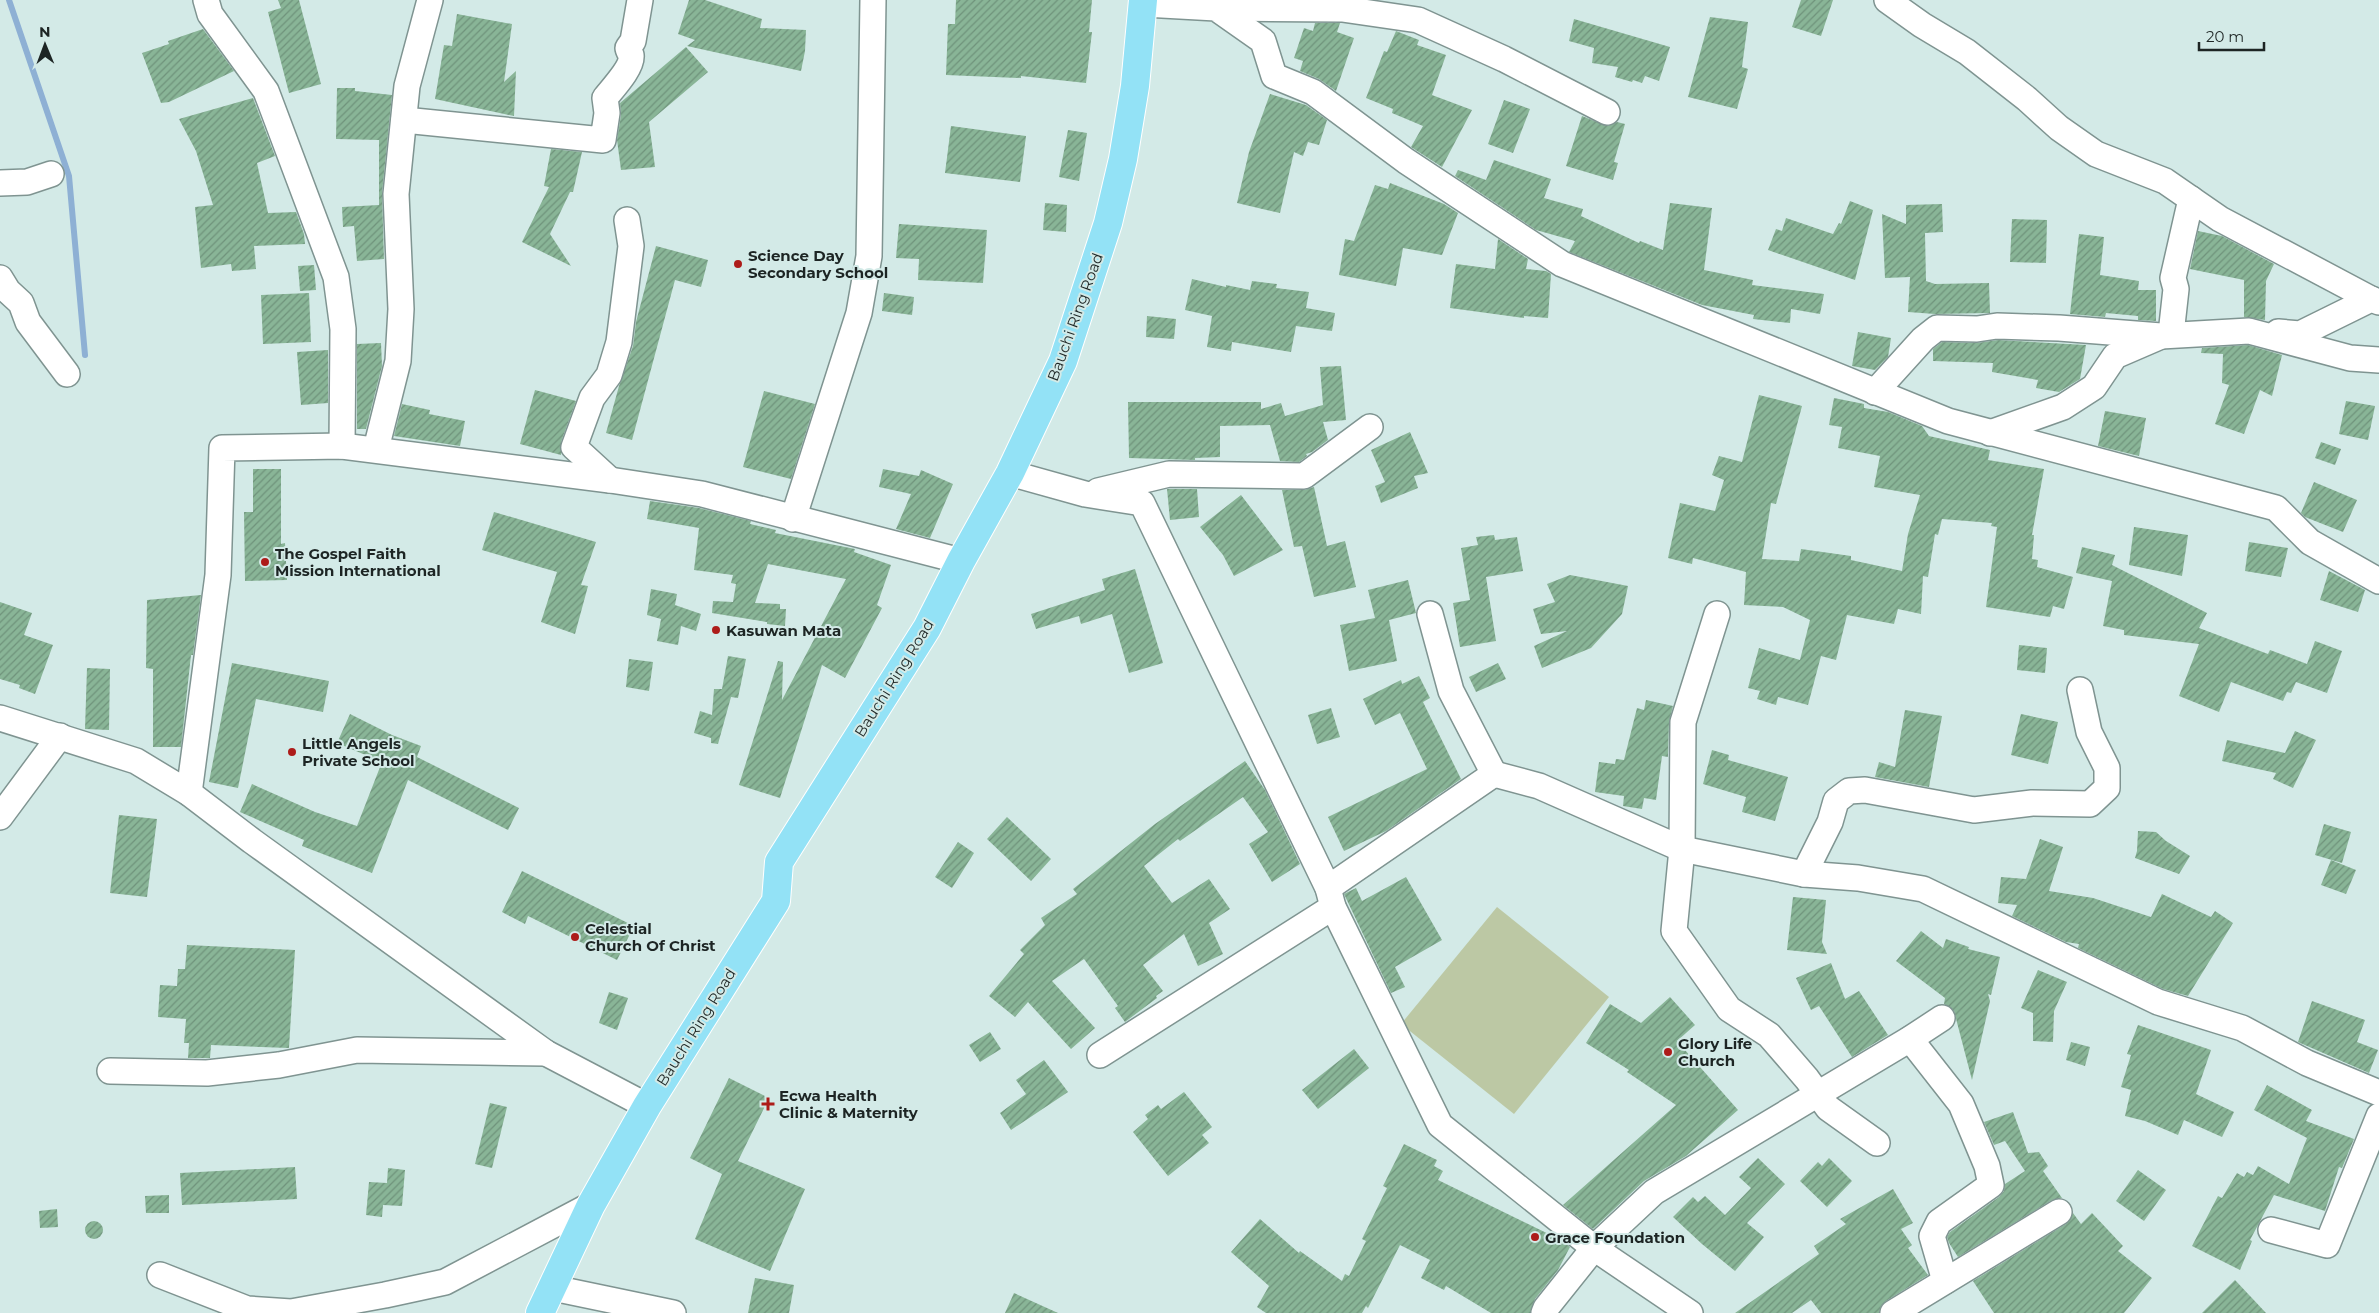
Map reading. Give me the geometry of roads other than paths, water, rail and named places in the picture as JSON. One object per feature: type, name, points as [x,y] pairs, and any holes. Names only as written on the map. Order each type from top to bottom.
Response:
[{"type":"main road","name":"Bauchi Ring Road","points":[[540,1313],[591,1205],[647,1106],[776,901],[779,862],[927,628],[961,561],[1010,473],[1063,361],[1108,223],[1123,160],[1135,86],[1144,2]]},
{"type":"street","points":[[206,0],[210,14],[266,91],[336,277],[343,328],[342,446]]},
{"type":"street","points":[[376,449],[398,362],[401,309],[396,194],[408,86],[430,0]]},
{"type":"street","points":[[404,120],[603,140],[607,113],[605,98],[629,64],[631,56],[628,48],[633,41],[640,0]]},
{"type":"street","points":[[793,519],[860,313],[869,256],[873,0]]},
{"type":"street","points":[[1887,0],[1922,25],[1967,52],[2027,99],[2060,128],[2096,154],[2166,181],[2220,219],[2375,300]]},
{"type":"street","points":[[1144,2],[1216,8],[1342,9],[1418,20],[1504,59],[1607,112]]},
{"type":"street","points":[[1216,8],[1263,41],[1274,76],[1313,92],[1406,161],[1562,264],[1948,421],[2276,508],[2310,542],[2379,581]]},
{"type":"street","points":[[0,183],[26,182],[51,174]]},
{"type":"street","points":[[2166,335],[2176,289],[2173,278],[2191,198]]},
{"type":"street","points":[[610,480],[574,447],[592,398],[609,376],[619,342],[631,246],[627,220]]},
{"type":"street","points":[[0,278],[8,292],[21,303],[28,322],[67,374]]},
{"type":"street","points":[[1990,433],[2063,407],[2094,387],[2115,356],[2166,335],[2222,326],[2300,334],[2375,300]]},
{"type":"street","points":[[1875,392],[1923,339],[1937,328],[1977,329],[1997,326],[2166,335],[2249,331],[2350,358],[2379,360]]},
{"type":"street","points":[[1085,494],[1169,474],[1304,476],[1370,428]]},
{"type":"street","points":[[189,793],[218,575],[222,448],[342,446],[376,449],[702,494],[961,561]]},
{"type":"street","points":[[1010,473],[1085,494],[1142,503],[1440,1126],[1594,1248],[1690,1313]]},
{"type":"street","points":[[1430,614],[1451,691],[1494,774],[1538,786],[1682,849],[1804,874],[1858,878],[1923,889],[2158,1002],[2242,1028],[2307,1064],[2379,1093]]},
{"type":"street","points":[[1717,614],[1683,722],[1682,849],[1674,931],[1729,1009],[1769,1035],[1819,1094],[1828,1108],[1877,1144]]},
{"type":"street","points":[[1804,874],[1830,822],[1836,801],[1849,791],[1865,790],[1974,810],[2032,803],[2090,804],[2107,788],[2107,768],[2089,732],[2080,690]]},
{"type":"street","points":[[0,718],[136,761],[189,793],[252,842],[546,1053],[647,1106]]},
{"type":"street","points":[[0,816],[60,736]]},
{"type":"street","points":[[1100,1055],[1330,898],[1494,774]]},
{"type":"street","points":[[1544,1313],[1594,1248],[1654,1192],[1942,1018]]},
{"type":"street","points":[[1910,1039],[1961,1104],[1987,1166],[1991,1185],[1939,1222],[1932,1236],[1945,1281]]},
{"type":"street","points":[[110,1071],[207,1073],[279,1065],[357,1050],[546,1053]]},
{"type":"street","points":[[2271,1230],[2328,1245],[2379,1116]]},
{"type":"street","points":[[160,1276],[247,1309],[291,1312],[445,1282],[591,1205]]},
{"type":"street","points":[[1893,1313],[2059,1212]]},
{"type":"street","points":[[553,1288],[673,1313]]},
{"type":"waterway","points":[[9,0],[69,176],[85,355]]},
{"type":"place","name":"Science Day Secondary School","points":[[738,264]]},
{"type":"place","name":"The Gospel Faith Mission International","points":[[265,562]]},
{"type":"place","name":"Kasuwan Mata","points":[[716,630]]},
{"type":"place","name":"Little Angels Private School","points":[[292,752]]},
{"type":"place","name":"Celestial Church Of Christ","points":[[575,937]]},
{"type":"place","name":"Glory Life Church","points":[[1668,1052]]},
{"type":"place","name":"Ecwa Health Clinic & Maternity","points":[[768,1104]]},
{"type":"place","name":"Grace Foundation","points":[[1535,1237]]}]
